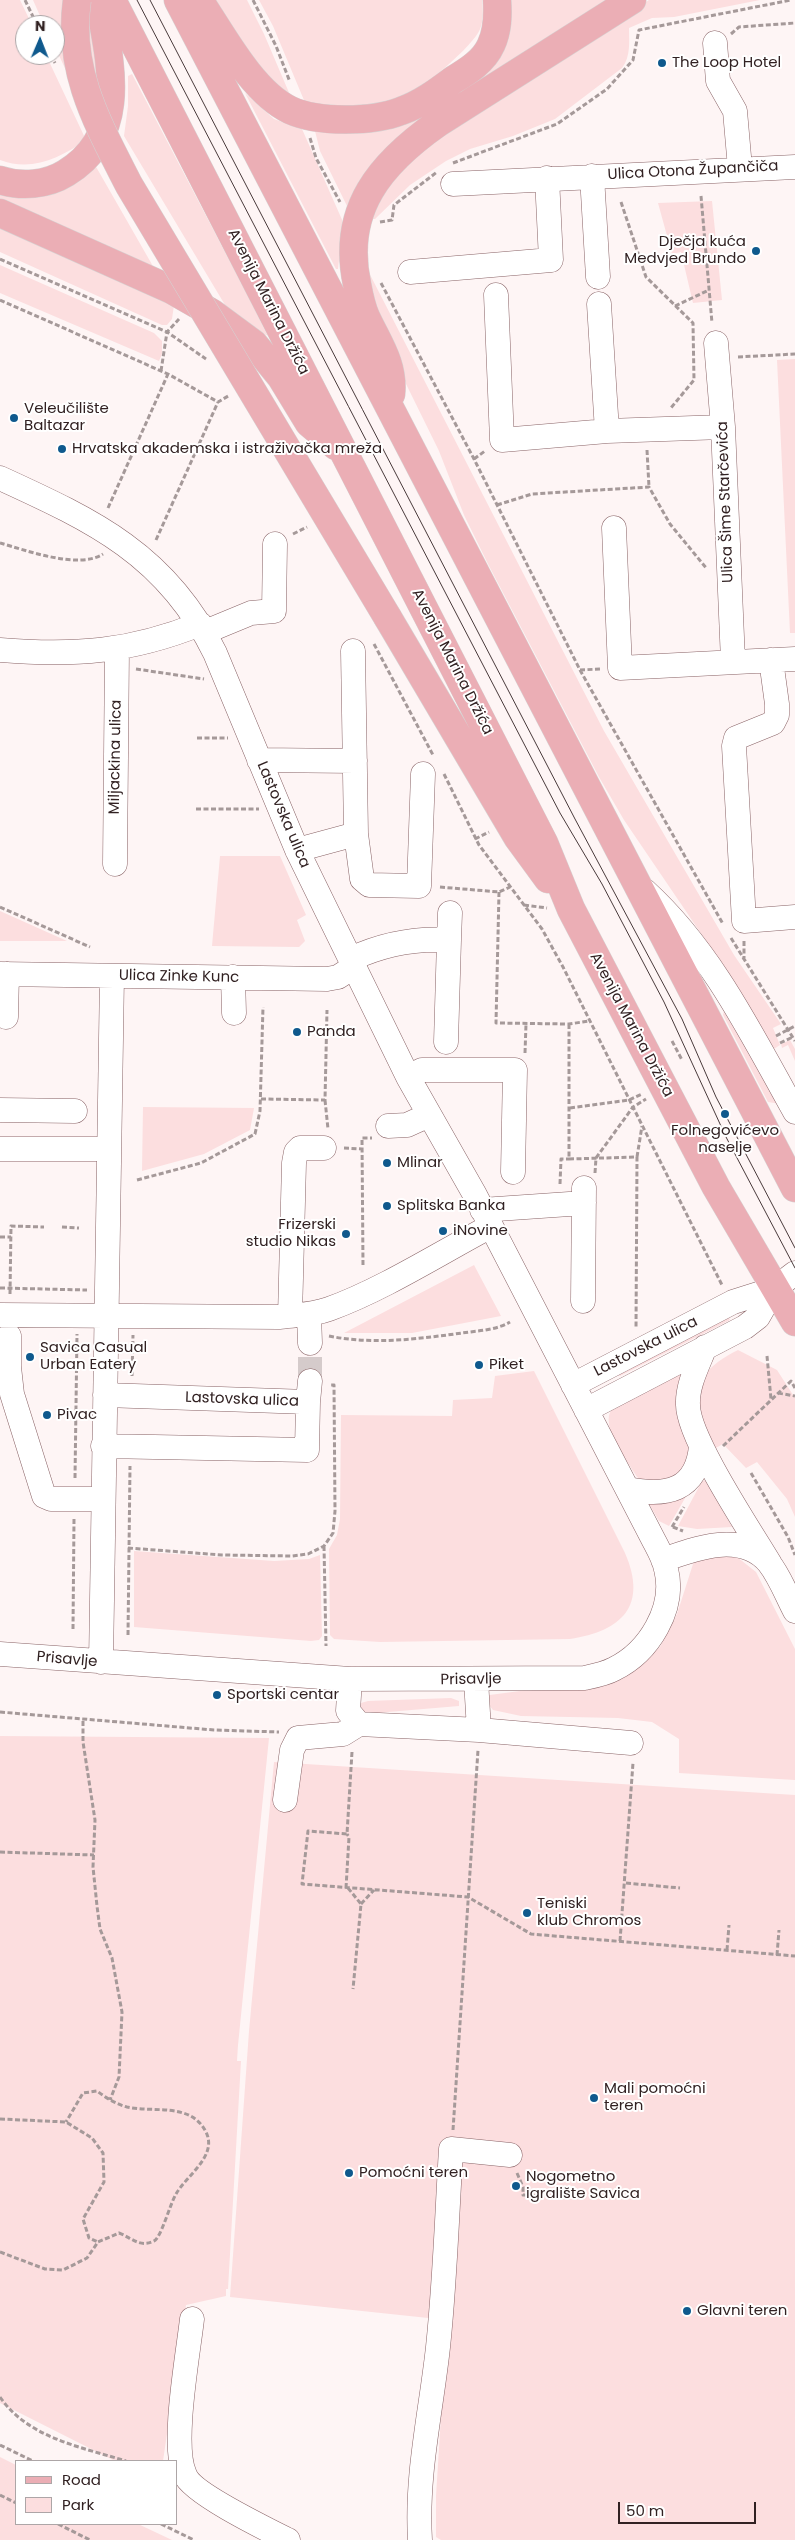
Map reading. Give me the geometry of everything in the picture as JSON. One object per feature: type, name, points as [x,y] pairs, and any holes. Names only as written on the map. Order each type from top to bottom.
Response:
[{"type":"main road","points":[[77,0],[75,33],[79,69],[84,88],[102,130],[129,184],[559,908]]},
{"type":"main road","points":[[0,180],[33,184],[63,176],[90,156],[102,137],[110,112],[111,92],[108,53],[98,0]]},
{"type":"main road","name":"Avenija Marina Držića","points":[[112,0],[346,453],[544,843],[559,908],[716,1187],[785,1281],[795,1322]]},
{"type":"main road","points":[[178,0],[795,1188]]},
{"type":"main road","points":[[199,0],[236,54],[277,102],[303,115],[364,118],[400,112],[420,103],[482,59],[491,45],[497,26],[497,0]]},
{"type":"main road","points":[[390,406],[390,368],[385,352],[365,315],[353,262],[355,231],[359,216],[378,177],[410,144],[438,123],[632,0]]},
{"type":"main road","points":[[0,213],[172,290],[212,313],[254,344],[281,377],[309,423],[346,453]]},
{"type":"street","points":[[715,46],[718,81],[735,111],[740,168]]},
{"type":"street","name":"Ulica Otona Župančiča","points":[[446,174],[547,178],[795,166]]},
{"type":"street","name":"Ulica Otona Župančiča","points":[[592,176],[598,277]]},
{"type":"street","points":[[410,272],[551,260],[547,178]]},
{"type":"street","points":[[496,295],[502,440],[607,431],[723,427]]},
{"type":"street","points":[[599,304],[607,431]]},
{"type":"street","name":"Ulica Šime Starčevića","points":[[724,350],[723,427],[733,662]]},
{"type":"street","name":"Lastovska ulica","points":[[0,478],[84,517],[114,535],[152,566],[203,628],[298,850],[408,1077],[487,1218],[574,1385],[733,1302],[785,1281]]},
{"type":"street","points":[[614,528],[620,668],[795,659]]},
{"type":"street","points":[[0,650],[68,653],[122,659],[154,641],[251,613],[274,611],[275,544]]},
{"type":"street","points":[[363,646],[355,761],[356,834],[362,880],[369,885],[419,886],[432,766]]},
{"type":"street","name":"Miljackina ulica","points":[[115,864],[122,659]]},
{"type":"street","points":[[771,660],[777,715],[773,723],[736,738],[734,746],[744,921],[795,917]]},
{"type":"street","points":[[259,760],[355,761]]},
{"type":"street","points":[[298,850],[356,834]]},
{"type":"street","points":[[638,885],[662,907],[720,983],[795,1112]]},
{"type":"street","points":[[446,1042],[450,912]]},
{"type":"street","name":"Ulica Zinke Kunc","points":[[4,974],[327,979],[338,977],[365,952],[420,940],[449,940]]},
{"type":"street","points":[[4,974],[6,1017]]},
{"type":"street","points":[[100,1662],[112,976]]},
{"type":"street","points":[[233,977],[234,1013]]},
{"type":"street","points":[[408,1077],[422,1070],[518,1060],[513,1172]]},
{"type":"street","points":[[0,1110],[75,1111]]},
{"type":"street","points":[[384,1133],[429,1115]]},
{"type":"street","points":[[318,1339],[300,1315],[294,1163],[296,1152],[300,1148],[326,1139]]},
{"type":"street","points":[[0,1149],[109,1150]]},
{"type":"street","points":[[102,1499],[51,1499],[44,1496],[12,1394],[4,1325],[106,1315],[300,1315],[329,1309],[385,1283],[487,1218],[584,1196],[583,1301]]},
{"type":"street","name":"Lastovska ulica","points":[[586,1410],[746,1327],[758,1317],[785,1281]]},
{"type":"street","points":[[706,1347],[688,1397],[690,1416],[711,1448],[795,1611]]},
{"type":"street","name":"Prisavlje","points":[[0,1654],[350,1680],[584,1678],[614,1669],[643,1647],[662,1618],[668,1584],[663,1560],[574,1385]]},
{"type":"street","name":"Lastovska ulica","points":[[103,1446],[307,1450],[314,1389],[105,1395]]},
{"type":"street","points":[[628,1489],[658,1492],[681,1486],[711,1448]]},
{"type":"street","points":[[663,1560],[699,1548],[726,1544],[754,1551],[770,1564]]},
{"type":"street","points":[[350,1680],[348,1711],[355,1727]]},
{"type":"street","points":[[476,1680],[479,1730]]},
{"type":"street","points":[[285,1800],[292,1750],[298,1738],[343,1734],[355,1727],[479,1730],[631,1743]]},
{"type":"street","points":[[420,2540],[420,2467],[438,2347],[451,2149],[510,2155]]},
{"type":"street","points":[[192,2319],[178,2445],[185,2476],[201,2492],[288,2540]]},
{"type":"path","points":[[25,0],[32,15]]},
{"type":"path","points":[[253,0],[276,46],[292,87]]},
{"type":"path","points":[[389,222],[392,220],[394,205],[446,174],[462,158],[520,139],[556,124],[600,94],[634,60],[639,30],[791,0]]},
{"type":"path","points":[[715,46],[739,27],[795,23]]},
{"type":"path","points":[[307,130],[316,158],[342,205]]},
{"type":"path","points":[[701,196],[709,290],[724,350],[795,354]]},
{"type":"path","points":[[621,202],[646,277],[693,323],[694,380],[649,430],[649,487]]},
{"type":"path","points":[[0,259],[167,332],[207,360]]},
{"type":"path","points":[[377,276],[474,458],[580,670],[725,927]]},
{"type":"path","points":[[675,306],[709,290]]},
{"type":"path","points":[[0,300],[168,374],[218,402]]},
{"type":"path","points":[[161,371],[167,332],[185,311]]},
{"type":"path","points":[[108,508],[168,374]]},
{"type":"path","points":[[228,386],[237,401]]},
{"type":"path","points":[[156,540],[218,402],[232,393]]},
{"type":"path","points":[[305,519],[313,534]]},
{"type":"path","points":[[0,543],[71,560],[99,557],[108,551]]},
{"type":"path","points":[[363,646],[479,845],[542,930],[563,967],[723,1287]]},
{"type":"path","points":[[122,659],[204,679]]},
{"type":"path","points":[[198,738],[231,738]]},
{"type":"path","points":[[196,809],[262,809]]},
{"type":"path","points":[[419,886],[499,892],[510,887]]},
{"type":"path","points":[[499,892],[496,1023],[569,1024],[589,1021]]},
{"type":"path","points":[[524,905],[559,908]]},
{"type":"path","points":[[0,907],[90,947]]},
{"type":"path","points":[[730,935],[795,1042]]},
{"type":"path","points":[[137,1180],[201,1163],[255,1134],[261,1099],[263,1007]]},
{"type":"path","points":[[326,1139],[327,1010]]},
{"type":"path","points":[[518,1060],[526,1024]]},
{"type":"path","points":[[569,1024],[569,1159]]},
{"type":"path","points":[[776,1036],[795,1026]]},
{"type":"path","points":[[788,1039],[793,1037]]},
{"type":"path","points":[[672,1041],[682,1060]]},
{"type":"path","points":[[570,1108],[629,1100],[643,1093]]},
{"type":"path","points":[[261,1099],[325,1100]]},
{"type":"path","points":[[596,1158],[632,1107],[639,1104]]},
{"type":"path","points":[[636,1329],[637,1157],[642,1126]]},
{"type":"path","points":[[363,1265],[362,1138],[384,1133]]},
{"type":"path","points":[[560,1179],[561,1158],[637,1157]]},
{"type":"path","points":[[10,1288],[11,1226],[44,1227]]},
{"type":"path","points":[[62,1227],[79,1228]]},
{"type":"path","points":[[0,1237],[11,1238]]},
{"type":"path","points":[[0,1288],[77,1291],[95,1288]]},
{"type":"path","points":[[318,1339],[410,1341],[474,1332],[510,1322]]},
{"type":"path","points":[[131,1380],[134,1334]]},
{"type":"path","points":[[767,1356],[771,1399]]},
{"type":"path","points":[[711,1448],[791,1381],[795,1388]]},
{"type":"path","points":[[128,1548],[222,1555],[292,1556],[308,1554],[324,1546],[333,1533],[335,1511],[334,1385],[314,1389]]},
{"type":"path","points":[[777,1393],[795,1396]]},
{"type":"path","points":[[128,1635],[130,1461]]},
{"type":"path","points":[[751,1473],[788,1537],[795,1555]]},
{"type":"path","points":[[672,1527],[689,1533]]},
{"type":"path","points":[[324,1546],[326,1646]]},
{"type":"path","points":[[0,1712],[84,1721],[289,1733],[298,1738]]},
{"type":"path","points":[[84,1721],[83,1742],[95,1820],[94,1855],[100,1929],[112,1958],[122,2012],[120,2077],[110,2100]]},
{"type":"path","points":[[355,1727],[347,1834],[349,1837],[347,1888],[361,1904]]},
{"type":"path","points":[[451,2149],[479,1730]]},
{"type":"path","points":[[620,1941],[626,1883],[633,1771],[631,1743]]},
{"type":"path","points":[[347,1834],[308,1831],[302,1884],[468,1897],[531,1934],[795,1956]]},
{"type":"path","points":[[0,1852],[94,1855]]},
{"type":"path","points":[[626,1883],[680,1888]]},
{"type":"path","points":[[353,1988],[361,1904],[374,1890]]},
{"type":"path","points":[[727,1950],[729,1925]]},
{"type":"path","points":[[777,1955],[779,1930]]},
{"type":"path","points":[[0,2252],[45,2269],[63,2270],[87,2258],[98,2242],[120,2233],[137,2244],[156,2240],[162,2234],[168,2208],[181,2186],[202,2162],[208,2147],[206,2133],[192,2116],[176,2110],[148,2110],[126,2107],[110,2100],[97,2091],[82,2093],[66,2122]]},
{"type":"path","points":[[0,2119],[66,2122],[92,2138],[103,2153],[104,2182],[83,2219],[89,2238],[98,2242]]},
{"type":"path","points":[[510,2155],[523,2188],[523,2195],[534,2195],[535,2190]]},
{"type":"path","points":[[0,2397],[9,2411],[36,2431],[123,2460]]},
{"type":"path","points":[[0,2445],[31,2460]]},
{"type":"path","points":[[0,2495],[15,2502]]},
{"type":"path","points":[[60,2525],[90,2540]]},
{"type":"path","points":[[163,2525],[194,2540]]},
{"type":"green space","points":[[0,0],[20,0],[27,15],[15,15],[15,65],[51,65],[86,140],[56,157],[34,164],[12,163],[0,160]]},
{"type":"green space","points":[[33,0],[86,0],[99,43],[95,132],[63,65],[65,65],[65,15],[40,15]]},
{"type":"green space","points":[[205,0],[247,0],[264,34],[293,102],[246,55]]},
{"type":"green space","points":[[259,0],[482,0],[483,17],[478,33],[472,41],[441,72],[405,97],[397,101],[375,106],[329,107],[306,105],[273,26]]},
{"type":"green space","points":[[511,0],[611,0],[384,151],[359,181],[347,206],[320,151],[315,131],[376,128],[510,25]]},
{"type":"green space","points":[[649,0],[760,0],[674,17],[652,18],[629,28],[628,54],[622,68],[555,119],[513,136],[470,149],[446,161],[410,185],[375,219],[370,219],[379,196],[411,159],[492,101]]},
{"type":"green space","points":[[132,74],[268,336],[231,315],[124,136],[128,106],[128,76]]},
{"type":"green space","points":[[245,93],[274,119],[302,129],[343,222],[338,269],[336,269]]},
{"type":"green space","points":[[95,165],[154,268],[0,199],[0,190]]},
{"type":"green space","points":[[712,201],[722,300],[693,303],[681,252],[672,254],[658,203]]},
{"type":"green space","points":[[0,226],[174,305],[172,319],[167,325],[162,325],[0,252]]},
{"type":"green space","points":[[362,259],[604,731],[734,955],[781,1024],[773,1028],[780,1045],[774,1049],[736,985],[624,820],[599,777],[464,515],[439,451],[379,329]]},
{"type":"green space","points":[[0,265],[154,333],[162,341],[162,354],[159,361],[0,293]]},
{"type":"green space","points":[[795,359],[795,633],[790,633],[777,360]]},
{"type":"green space","points":[[220,856],[280,856],[306,915],[297,920],[305,941],[299,947],[212,946]]},
{"type":"green space","points":[[0,911],[67,941],[0,941]]},
{"type":"green space","points":[[724,1011],[780,1104],[768,1102],[723,1015]]},
{"type":"green space","points":[[790,1040],[795,1049],[795,1061],[788,1045],[782,1048],[781,1044]]},
{"type":"green space","points":[[143,1107],[254,1108],[250,1130],[204,1154],[142,1171]]},
{"type":"green space","points":[[474,1265],[501,1316],[412,1333],[344,1333]]},
{"type":"green space","points":[[728,1315],[730,1320],[620,1376],[617,1375]]},
{"type":"green space","points":[[738,1350],[777,1370],[795,1398],[795,1517],[787,1499],[757,1462],[746,1468],[723,1444],[714,1449],[699,1422],[698,1394],[704,1376],[718,1362]]},
{"type":"green space","points":[[534,1371],[625,1553],[631,1572],[633,1588],[631,1601],[626,1613],[604,1630],[570,1639],[380,1642],[334,1639],[330,1635],[329,1549],[337,1535],[340,1519],[341,1415],[452,1416],[453,1400],[492,1398],[495,1376]]},
{"type":"green space","points":[[683,1373],[692,1452],[677,1479],[644,1482],[637,1477],[616,1443],[609,1424],[609,1416],[612,1409]]},
{"type":"green space","points":[[706,1480],[732,1527],[697,1529],[678,1526],[702,1481]]},
{"type":"green space","points":[[692,1486],[669,1526],[659,1521],[648,1502]]},
{"type":"green space","points":[[134,1551],[274,1561],[309,1559],[320,1555],[322,1636],[319,1640],[311,1641],[134,1627]]},
{"type":"green space","points":[[720,1553],[737,1557],[756,1572],[795,1649],[795,1780],[679,1773],[679,1739],[652,1722],[618,1718],[521,1716],[493,1710],[482,1696],[520,1691],[607,1685],[635,1669],[660,1647],[677,1614],[694,1561]]},
{"type":"green space","points":[[451,1698],[459,1701],[459,1706],[376,1713],[361,1712],[356,1707],[368,1701]]},
{"type":"green space","points":[[0,1736],[269,1738],[238,2045],[237,2061],[241,2061],[228,2289],[226,2289],[226,2296],[186,2305],[163,2460],[113,2460],[0,2403]]},
{"type":"green space","name":"Nogometno igralište Savica","points":[[274,1762],[795,1795],[795,2540],[441,2540],[436,2537],[436,2496],[447,2320],[230,2297],[249,2031]]},
{"type":"green space","points":[[0,2457],[15,2464],[15,2525],[140,2525],[172,2540],[0,2540]]},
{"type":"tunnel","points":[[310,1343],[310,1381]]},
{"type":"tram line","points":[[137,0],[560,813],[602,884],[664,1002],[726,1137],[795,1268]]},
{"type":"tram line","points":[[150,0],[575,819],[682,1019],[716,1097],[795,1248]]},
{"type":"place","name":"The Loop Hotel","points":[[662,63]]},
{"type":"place","name":"Dječja kuća Medvjed Brundo","points":[[756,251]]},
{"type":"place","name":"Veleučilište Baltazar","points":[[14,418]]},
{"type":"place","name":"Hrvatska akademska i istraživačka mreža","points":[[62,449]]},
{"type":"place","name":"Panda","points":[[297,1032]]},
{"type":"place","name":"Folnegovićevo naselje","points":[[725,1114]]},
{"type":"place","name":"Mlinar","points":[[387,1163]]},
{"type":"place","name":"Splitska Banka","points":[[387,1206]]},
{"type":"place","name":"iNovine","points":[[443,1231]]},
{"type":"place","name":"Frizerski studio Nikas","points":[[346,1234]]},
{"type":"place","name":"Savica Casual Urban Eatery","points":[[30,1357]]},
{"type":"place","name":"Piket","points":[[479,1365]]},
{"type":"place","name":"Pivac","points":[[47,1415]]},
{"type":"place","name":"Sportski centar","points":[[217,1695]]},
{"type":"place","name":"Teniski klub Chromos","points":[[527,1913]]},
{"type":"place","name":"Mali pomoćni teren","points":[[594,2098]]},
{"type":"place","name":"Pomoćni teren","points":[[349,2173]]},
{"type":"place","name":"Nogometno igralište Savica","points":[[516,2186]]},
{"type":"place","name":"Glavni teren","points":[[687,2311]]}]
